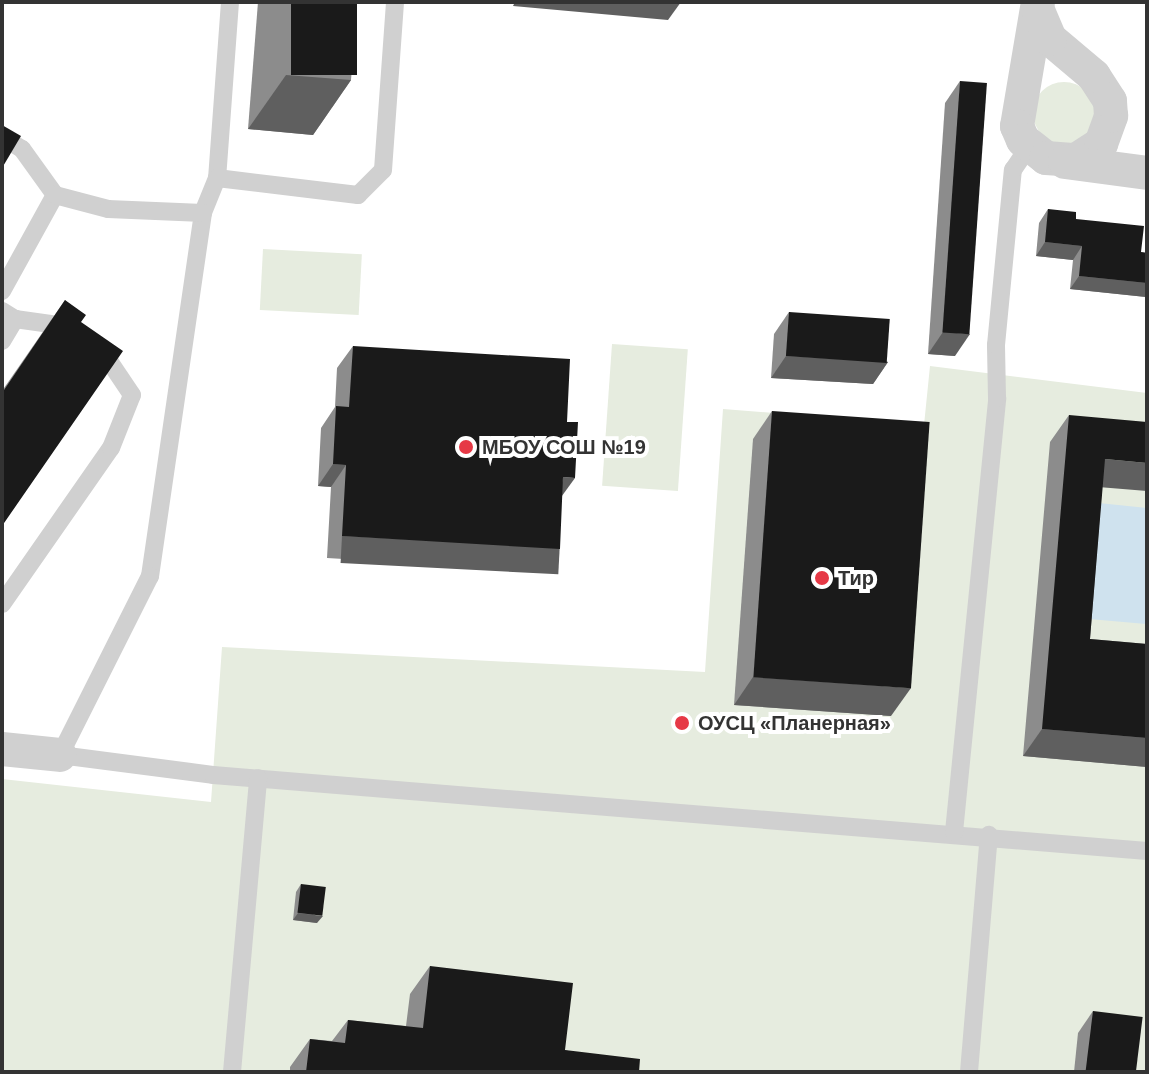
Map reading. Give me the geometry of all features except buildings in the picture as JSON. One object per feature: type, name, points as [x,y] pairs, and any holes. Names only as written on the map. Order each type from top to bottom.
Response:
[{"type":"street","points":[[1038,7],[1050,39],[1104,88],[1111,116],[1108,131],[1089,154],[1061,161]]},
{"type":"street","points":[[1038,7],[1019,96],[1017,126],[1029,146],[1061,161],[1144,173]]},
{"type":"street","points":[[1019,96],[1037,73],[1051,67],[1081,69]]},
{"type":"street","points":[[1108,131],[1117,154],[1144,173]]},
{"type":"street","points":[[2,749],[60,755]]},
{"type":"lane","points":[[230,2],[217,178],[203,213],[150,576],[60,755],[258,778],[954,832],[1147,851]]},
{"type":"lane","points":[[217,178],[358,195],[383,170],[395,2]]},
{"type":"lane","points":[[2,137],[22,149],[55,195],[108,209],[203,213]]},
{"type":"lane","points":[[954,832],[997,398],[996,345],[1013,170],[1029,146]]},
{"type":"lane","points":[[2,291],[55,195]]},
{"type":"lane","points":[[2,341],[9,315],[51,324],[110,362],[132,395],[111,448],[2,604]]},
{"type":"lane","points":[[232,1072],[258,778]]},
{"type":"lane","points":[[969,1072],[989,835]]},
{"type":"shaded area","points":[[1064,82],[1086,91],[1095,113],[1086,135],[1064,144],[1042,135],[1033,113],[1042,91]]},
{"type":"shaded area","points":[[263,249],[362,254],[359,315],[260,310]]},
{"type":"shaded area","points":[[612,344],[688,349],[678,491],[602,486]]},
{"type":"shaded area","name":"ОУСЦ «Планерная»","points":[[930,366],[1147,393],[1147,1072],[2,1072],[2,779],[211,802],[222,647],[705,672],[723,409],[924,425]]},
{"type":"water","points":[[1089,502],[1147,508],[1146,624],[1078,618]]},
{"type":"place","name":"МБОУ СОШ №19","points":[[466,447]]},
{"type":"place","name":"Тир","points":[[822,578]]},
{"type":"place","name":"ОУСЦ «Планерная»","points":[[682,723]]}]
